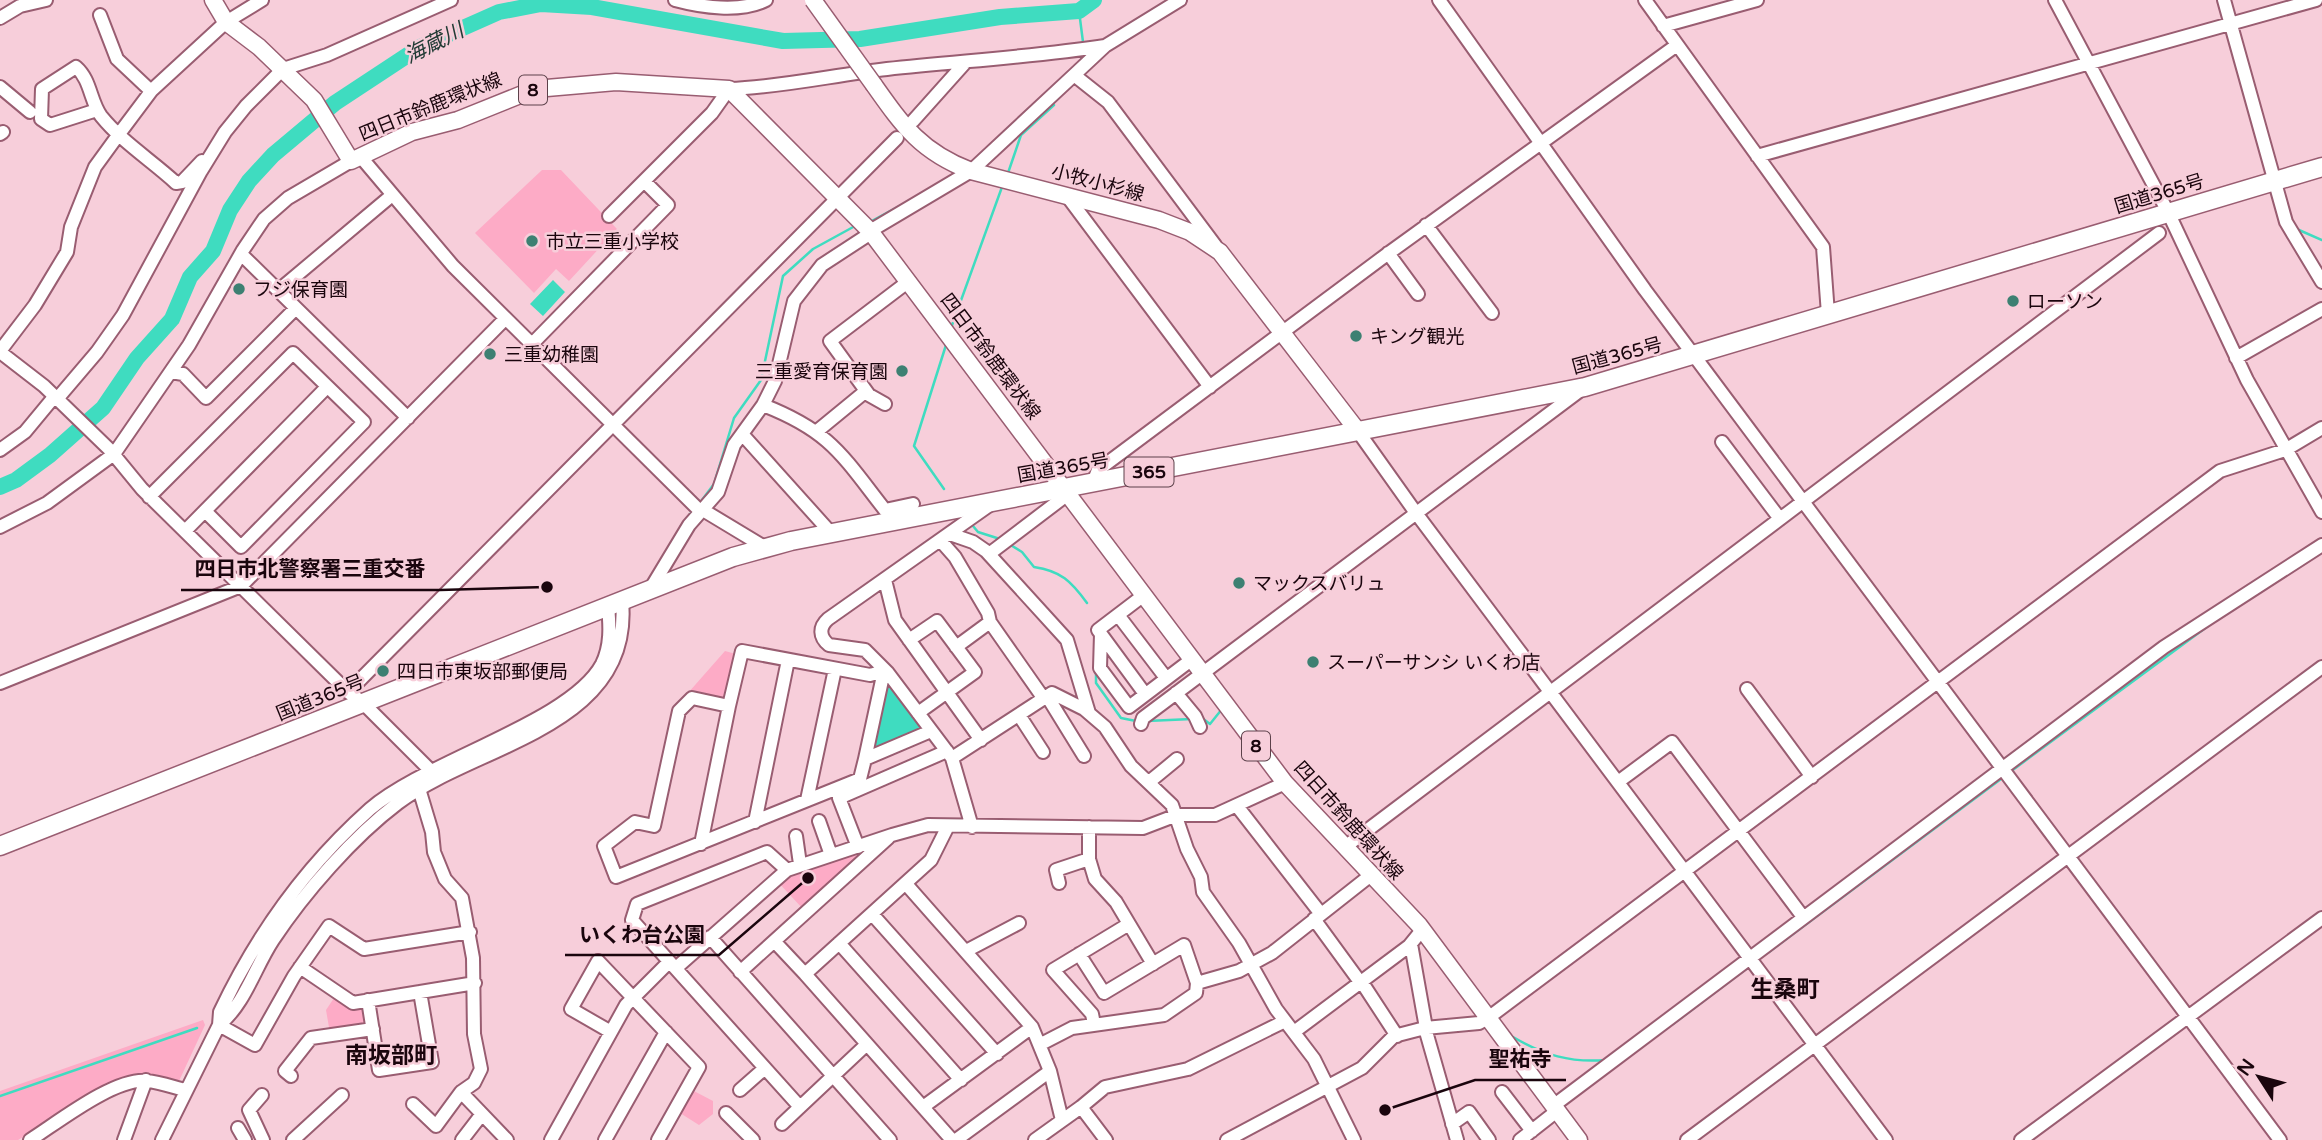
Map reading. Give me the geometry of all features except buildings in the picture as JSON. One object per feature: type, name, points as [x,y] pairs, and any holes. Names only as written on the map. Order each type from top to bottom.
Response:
[{"type":"highway","name":"国道365号","points":[[0,846],[355,697],[615,604],[733,557],[889,516],[1065,491],[1357,430],[1585,387],[2322,167]]},
{"type":"main road","name":"四日市鈴鹿環状線","points":[[213,0],[226,22],[287,72],[356,159],[412,132],[458,120],[534,89],[616,82],[729,89],[867,227],[1285,783],[1422,930],[1579,1140]]},
{"type":"main road","name":"小牧小杉線","points":[[813,0],[911,136],[952,164],[969,171],[1171,224],[1220,252],[1357,430]]},
{"type":"street","points":[[0,18],[20,6],[46,0]]},
{"type":"street","points":[[262,0],[226,22],[151,91],[94,167],[71,227],[67,252],[36,305],[1,356],[56,399],[112,452],[149,497],[432,775]]},
{"type":"street","points":[[0,450],[25,432],[97,352],[123,314],[211,155],[238,115],[287,72],[451,0]]},
{"type":"street","points":[[675,0],[721,7],[757,4],[766,0]]},
{"type":"street","points":[[651,588],[699,509],[718,492],[734,444],[763,405],[783,356],[794,302],[822,265],[867,227],[969,171],[1105,46],[1180,0]]},
{"type":"street","points":[[1438,0],[1694,356],[2280,1140]]},
{"type":"street","points":[[1645,0],[1823,247],[1828,314]]},
{"type":"street","points":[[1663,26],[1756,0]]},
{"type":"street","points":[[2055,0],[2168,212],[2236,358],[2322,512]]},
{"type":"street","points":[[2224,0],[2286,222],[2322,282]]},
{"type":"street","points":[[1757,156],[2316,0]]},
{"type":"street","points":[[100,15],[117,59],[151,91]]},
{"type":"street","points":[[1093,484],[1098,471],[1388,253],[1677,45]]},
{"type":"street","points":[[609,216],[712,113],[729,89],[769,87],[846,74],[964,64],[1105,46]]},
{"type":"street","points":[[913,121],[964,64]]},
{"type":"street","points":[[32,114],[42,89],[76,66],[88,83],[97,110],[119,134],[176,183],[182,182],[211,155]]},
{"type":"street","points":[[1074,75],[1108,102],[1220,252]]},
{"type":"street","points":[[0,87],[32,114],[50,125],[97,110]]},
{"type":"street","points":[[355,697],[612,425],[897,138]]},
{"type":"street","points":[[0,527],[65,492],[112,452],[171,372],[241,254],[274,208],[356,159],[453,266],[699,509],[766,548]]},
{"type":"street","points":[[532,344],[668,205],[644,181]]},
{"type":"street","points":[[1067,196],[1210,387]]},
{"type":"street","points":[[279,290],[391,197]]},
{"type":"street","points":[[1426,225],[1492,313]]},
{"type":"street","points":[[1345,847],[2159,233]]},
{"type":"street","points":[[1388,253],[1418,294]]},
{"type":"street","points":[[241,254],[408,418]]},
{"type":"street","points":[[885,404],[866,391],[830,341],[909,281]]},
{"type":"street","points":[[171,372],[183,374],[206,398],[295,309]]},
{"type":"street","points":[[2236,358],[2322,309]]},
{"type":"street","points":[[0,683],[241,586],[505,319]]},
{"type":"street","points":[[149,497],[292,353],[364,422],[241,547],[205,512]]},
{"type":"street","points":[[185,531],[327,387]]},
{"type":"street","points":[[1142,721],[1585,387]]},
{"type":"street","points":[[816,432],[866,391]]},
{"type":"street","points":[[763,405],[792,416],[831,442],[889,516],[913,504]]},
{"type":"street","points":[[1227,1140],[1362,1068],[1397,1036],[1426,1028],[1479,1023],[1488,1018],[2220,471],[2285,450],[2322,428]]},
{"type":"street","points":[[1357,430],[1416,513],[1886,1140]]},
{"type":"street","points":[[742,434],[831,533]]},
{"type":"street","points":[[1722,442],[1780,519]]},
{"type":"street","points":[[989,554],[1065,491]]},
{"type":"street","points":[[972,827],[950,755],[918,713],[864,650],[829,645],[821,635],[823,624],[828,619],[996,501]]},
{"type":"street","points":[[945,537],[973,542],[989,554],[1067,640],[1089,713]]},
{"type":"street","points":[[945,537],[976,590],[990,622],[1084,756]]},
{"type":"street","points":[[1520,1140],[1555,1108],[1803,917],[2005,772],[2164,647],[2322,545]]},
{"type":"street","points":[[885,580],[895,620],[981,740]]},
{"type":"street","points":[[1144,595],[1098,630],[1145,694]]},
{"type":"street","points":[[162,1140],[219,1025],[230,1017],[267,949],[297,907],[360,837],[417,783],[567,710],[605,680],[620,649],[615,604]]},
{"type":"street","points":[[1118,615],[1166,678]]},
{"type":"street","points":[[909,640],[937,621],[975,672],[918,713]]},
{"type":"street","points":[[956,647],[990,622]]},
{"type":"street","points":[[1101,634],[1100,668],[1129,707],[1191,660]]},
{"type":"street","points":[[701,844],[742,651],[870,675],[884,671]]},
{"type":"street","points":[[755,822],[788,660]]},
{"type":"street","points":[[1687,1140],[2322,667]]},
{"type":"street","points":[[807,800],[835,668]]},
{"type":"street","points":[[729,706],[692,698],[679,711],[654,826],[635,822],[604,846],[616,877],[860,779],[884,671]]},
{"type":"street","points":[[1747,689],[1812,777]]},
{"type":"street","points":[[858,847],[839,798],[950,755],[981,740],[1052,693],[1089,713],[1105,727],[1131,766],[1172,805],[1203,892],[1328,1086],[1354,1140]]},
{"type":"street","points":[[1176,693],[1198,722]]},
{"type":"street","points":[[1019,715],[1043,752]]},
{"type":"street","points":[[865,759],[931,731]]},
{"type":"street","points":[[1618,782],[1672,742],[1803,917]]},
{"type":"street","points":[[1149,782],[1177,760]]},
{"type":"street","points":[[413,1104],[436,1126],[461,1093],[474,1083],[481,1069],[474,1034],[475,983],[470,932],[462,898],[445,878],[434,852],[417,783]]},
{"type":"street","points":[[551,1140],[633,996],[710,937],[787,870],[928,825],[1143,828],[1177,815],[1209,816],[1285,783]]},
{"type":"street","points":[[1237,806],[1317,916],[1397,1036]]},
{"type":"street","points":[[819,821],[831,855]]},
{"type":"street","points":[[923,903],[922,882],[948,826]]},
{"type":"street","points":[[1089,827],[1089,859],[1095,879],[1116,902],[1153,964]]},
{"type":"street","points":[[740,972],[892,835]]},
{"type":"street","points":[[796,836],[800,864]]},
{"type":"street","points":[[787,870],[767,852],[637,904],[632,920],[800,1107]]},
{"type":"street","points":[[1059,883],[1056,870],[1089,859]]},
{"type":"street","points":[[805,974],[932,860]]},
{"type":"street","points":[[1198,983],[1251,965],[1371,876]]},
{"type":"street","points":[[906,884],[1032,1027],[1050,1071],[1062,1120]]},
{"type":"street","points":[[872,914],[997,1054]]},
{"type":"street","points":[[2021,1140],[2322,918]]},
{"type":"street","points":[[966,951],[1018,923]]},
{"type":"street","points":[[1094,1024],[1092,1014],[1052,970],[1129,924]]},
{"type":"street","points":[[219,1025],[255,1045],[300,967],[329,926],[364,949],[470,932]]},
{"type":"street","points":[[1294,1032],[1411,944],[1422,930]]},
{"type":"street","points":[[710,937],[890,1140]]},
{"type":"street","points":[[774,941],[954,1140],[1050,1071]]},
{"type":"street","points":[[839,943],[961,1080]]},
{"type":"street","points":[[1411,944],[1426,1028],[1457,1140]]},
{"type":"street","points":[[1041,1044],[1072,1028],[1125,1023],[1164,1015],[1196,993],[1198,983],[1184,945],[1104,993],[1079,954]]},
{"type":"street","points":[[611,1032],[571,1009],[598,961],[699,1067],[658,1140]]},
{"type":"street","points":[[300,967],[354,1003],[475,983]]},
{"type":"street","points":[[368,1000],[379,1070],[432,1062],[420,992]]},
{"type":"street","points":[[1044,1138],[1062,1120],[1105,1087],[1188,1069],[1285,1021]]},
{"type":"street","points":[[923,1107],[1032,1027]]},
{"type":"street","points":[[291,1076],[285,1071],[311,1038],[373,1029]]},
{"type":"street","points":[[605,1140],[666,1032]]},
{"type":"street","points":[[782,1124],[867,1044]]},
{"type":"street","points":[[740,1090],[765,1068]]},
{"type":"street","points":[[30,1140],[110,1090],[146,1080],[185,1090]]},
{"type":"street","points":[[124,1140],[146,1080]]},
{"type":"street","points":[[1502,1091],[1532,1130]]},
{"type":"street","points":[[461,1093],[502,1138]]},
{"type":"street","points":[[262,1095],[249,1110],[263,1140]]},
{"type":"street","points":[[293,1140],[342,1095]]},
{"type":"street","points":[[1081,1107],[1106,1140]]},
{"type":"street","points":[[1452,1124],[1469,1112],[1489,1140]]},
{"type":"street","points":[[726,1113],[745,1137]]},
{"type":"street","points":[[462,1140],[482,1114]]},
{"type":"shaded area","points":[[542,170],[561,170],[617,229],[569,281],[556,269],[534,293],[475,233]]},
{"type":"shaded area","points":[[553,280],[565,292],[543,316],[530,304]]},
{"type":"shaded area","points":[[725,651],[736,654],[728,696],[722,700],[688,693]]},
{"type":"shaded area","points":[[890,685],[921,726],[920,732],[876,750],[872,746],[884,687]]},
{"type":"shaded area","points":[[863,849],[865,853],[803,909],[777,881],[783,876]]},
{"type":"shaded area","points":[[336,995],[364,1005],[367,1024],[330,1033],[326,1010]]},
{"type":"shaded area","points":[[203,1020],[205,1025],[179,1081],[147,1075],[122,1078],[18,1140],[0,1140],[0,1091]]},
{"type":"shaded area","points":[[692,1090],[713,1101],[713,1114],[699,1125],[680,1113]]},
{"type":"waterway","name":"海蔵川","points":[[0,487],[16,480],[50,455],[103,408],[137,358],[172,319],[190,277],[213,251],[230,210],[249,181],[273,155],[335,103],[420,47],[499,12],[541,4],[592,7],[783,41],[860,39],[1000,17],[1079,11],[1094,0]]},
{"type":"waterway","points":[[1079,11],[1083,42]]},
{"type":"waterway","points":[[1079,63],[1083,56]]},
{"type":"waterway","points":[[1008,173],[1021,135],[1054,105]]},
{"type":"waterway","points":[[945,180],[957,172]]},
{"type":"waterway","points":[[951,328],[1002,187]]},
{"type":"waterway","points":[[868,223],[918,196]]},
{"type":"waterway","points":[[699,504],[714,484],[734,418],[761,380],[783,276],[813,249],[855,226]]},
{"type":"waterway","points":[[2299,230],[2322,240]]},
{"type":"waterway","points":[[944,489],[914,446],[946,345]]},
{"type":"waterway","points":[[681,526],[694,509]]},
{"type":"waterway","points":[[973,526],[978,532],[1000,539]]},
{"type":"waterway","points":[[1009,544],[1022,552],[1034,567],[1065,578],[1087,603]]},
{"type":"waterway","points":[[2010,772],[2208,626]]},
{"type":"waterway","points":[[1096,672],[1096,683],[1121,718],[1136,721]]},
{"type":"waterway","points":[[1202,718],[1210,724],[1222,709]]},
{"type":"waterway","points":[[1147,721],[1192,719]]},
{"type":"waterway","points":[[1769,952],[2005,776]]},
{"type":"waterway","points":[[1673,1024],[1746,969]]},
{"type":"waterway","points":[[233,1000],[248,973]]},
{"type":"waterway","points":[[0,1096],[197,1028]]},
{"type":"waterway","points":[[1513,1037],[1536,1049],[1558,1056],[1606,1060]]},
{"type":"place","name":"市立三重小学校","points":[[532,241]]},
{"type":"place","name":"フジ保育園","points":[[239,289]]},
{"type":"place","name":"ローソン","points":[[2013,301]]},
{"type":"place","name":"キング観光","points":[[1356,336]]},
{"type":"place","name":"三重幼稚園","points":[[490,354]]},
{"type":"place","name":"三重愛育保育園","points":[[902,371]]},
{"type":"place","name":"マックスバリュ","points":[[1239,583]]},
{"type":"place","name":"四日市北警察署三重交番","points":[[547,587]]},
{"type":"place","name":"スーパーサンシ いくわ店","points":[[1313,662]]},
{"type":"place","name":"四日市東坂部郵便局","points":[[383,671]]},
{"type":"place","name":"いくわ台公園","points":[[808,878]]},
{"type":"place","name":"聖祐寺","points":[[1385,1110]]},
{"type":"district","name":"生桑町","points":[[1785,989]]},
{"type":"district","name":"南坂部町","points":[[391,1055]]}]
